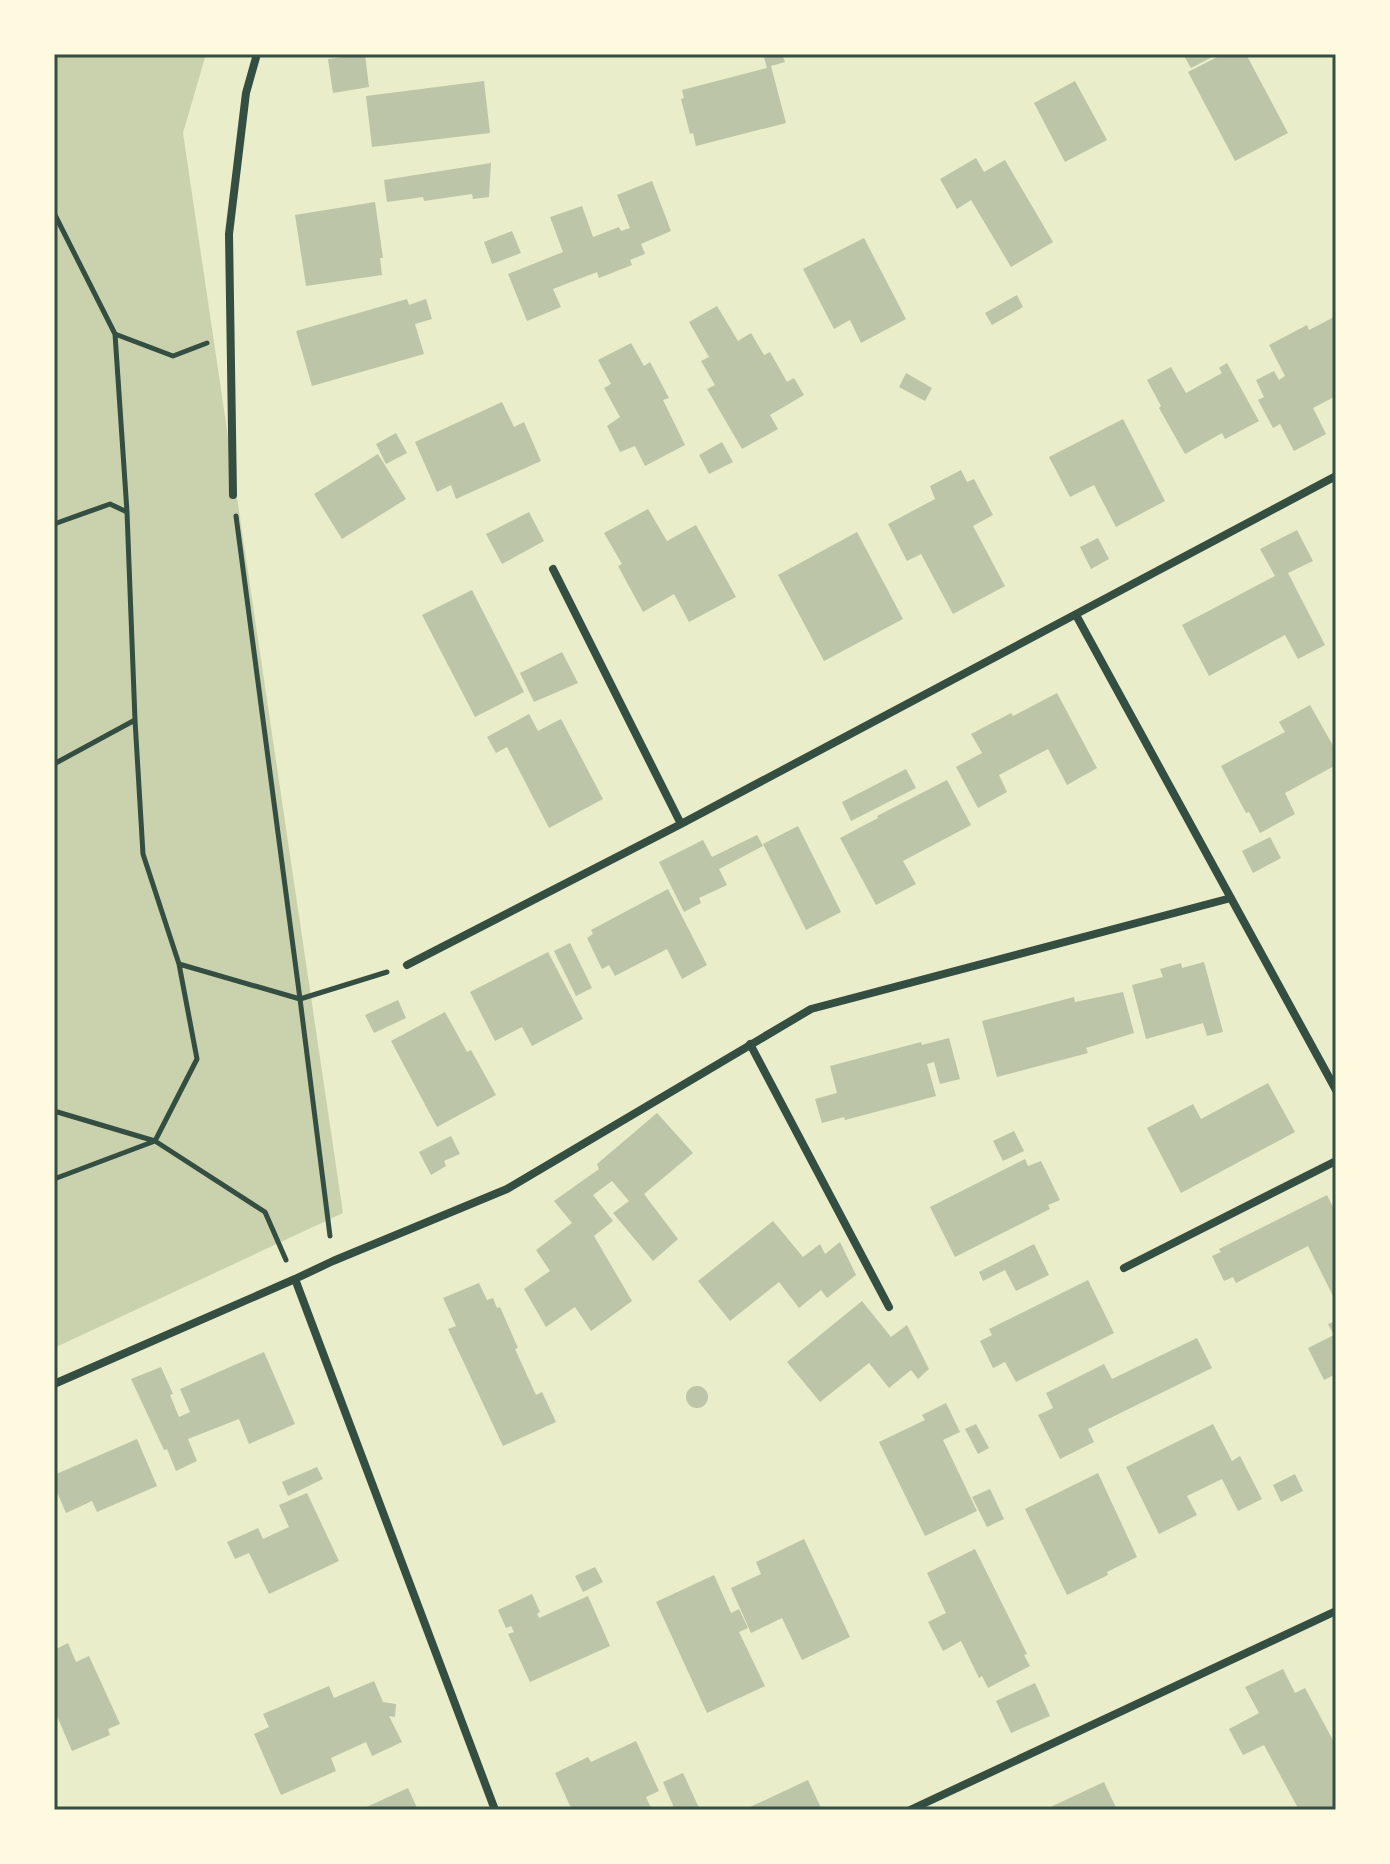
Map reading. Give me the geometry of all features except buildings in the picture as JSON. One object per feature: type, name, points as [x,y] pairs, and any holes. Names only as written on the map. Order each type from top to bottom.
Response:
[{"type":"street","points":[[233,495],[229,234],[246,93],[257,54]]},
{"type":"street","points":[[407,965],[681,824],[1336,476]]},
{"type":"street","points":[[553,569],[681,824]]},
{"type":"street","points":[[1076,615],[1336,1090]]},
{"type":"street","points":[[54,1384],[333,1261],[507,1189],[811,1009],[1231,898]]},
{"type":"street","points":[[750,1044],[889,1307]]},
{"type":"street","points":[[1124,1268],[1336,1161]]},
{"type":"street","points":[[295,1279],[495,1810]]},
{"type":"street","points":[[910,1810],[1336,1611]]},
{"type":"path","points":[[54,213],[115,334],[127,512],[143,854],[179,964],[197,1059],[155,1141],[54,1179]]},
{"type":"path","points":[[115,334],[173,356],[231,335]]},
{"type":"path","points":[[233,495],[333,1261]]},
{"type":"path","points":[[54,524],[110,504],[127,512]]},
{"type":"path","points":[[54,764],[135,720]]},
{"type":"path","points":[[179,964],[300,999],[407,965]]},
{"type":"path","points":[[54,1111],[155,1141],[265,1212],[295,1279]]},
{"type":"green space","points":[[54,54],[206,54],[183,133],[343,1213],[54,1348]]}]
